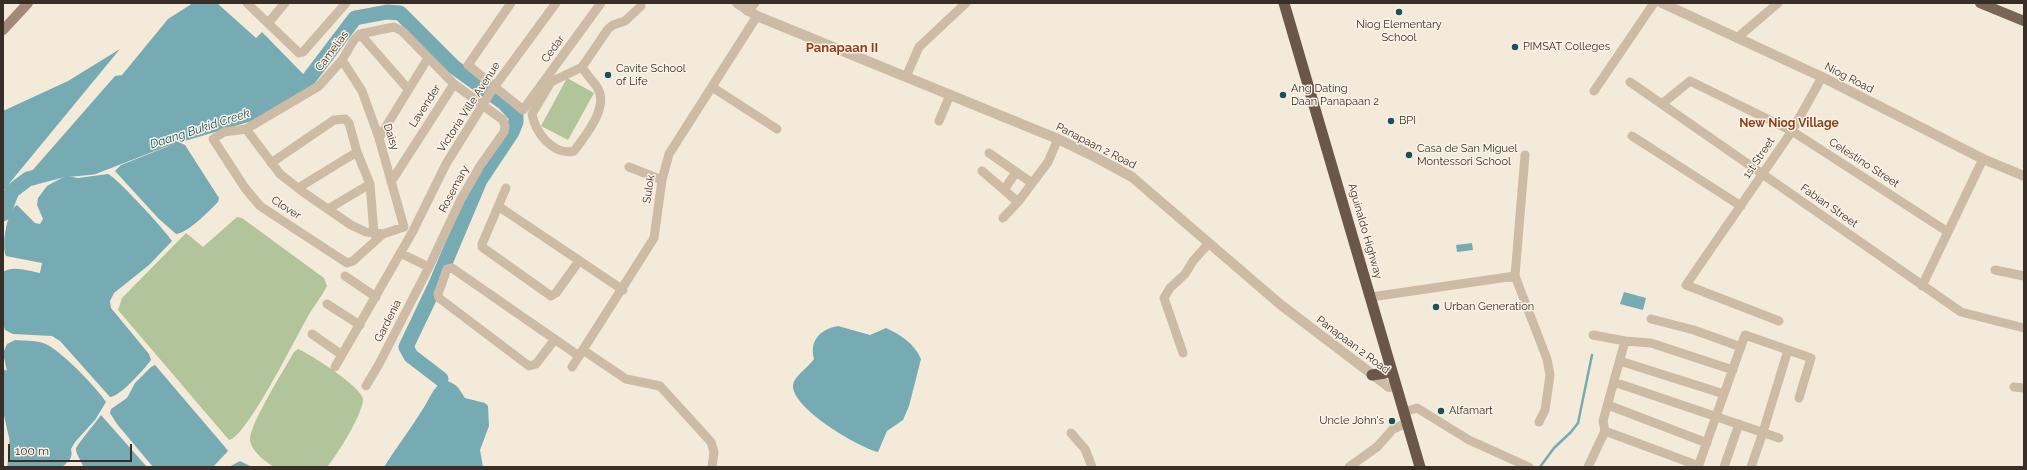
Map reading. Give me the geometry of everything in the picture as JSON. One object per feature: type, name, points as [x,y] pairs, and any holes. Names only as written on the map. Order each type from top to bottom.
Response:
[{"type":"highway","name":"Aguinaldo Highway","points":[[1284,3],[1420,467]]},
{"type":"highway","points":[[1372,375],[1385,373],[1389,368],[1389,362]]},
{"type":"main road","points":[[3,30],[28,3]]},
{"type":"main road","points":[[1980,3],[2024,21]]},
{"type":"street","points":[[247,3],[269,22],[299,53],[303,52],[346,3]]},
{"type":"street","points":[[269,22],[286,3]]},
{"type":"street","points":[[493,89],[468,65],[511,3]]},
{"type":"street","name":"Victoria Ville Avenue","points":[[335,367],[360,326],[413,231],[446,164],[493,89],[556,3]]},
{"type":"street","name":"Cedar","points":[[493,89],[523,110],[601,3]]},
{"type":"street","name":"Panapaan 2 Road","points":[[737,3],[747,11],[757,16],[1058,139],[1132,177],[1281,306],[1389,387],[1396,386]]},
{"type":"street","points":[[747,11],[755,3]]},
{"type":"street","points":[[906,77],[918,47],[966,3]]},
{"type":"street","points":[[1594,91],[1654,3]]},
{"type":"street","name":"Niog Road","points":[[1662,3],[1822,78],[1983,159],[2024,176]]},
{"type":"street","points":[[1737,38],[1778,3]]},
{"type":"street","points":[[582,67],[598,88],[600,105],[595,120],[586,135],[574,151],[570,152],[549,143],[540,135],[534,124],[532,114],[551,82],[582,67],[608,29],[613,25],[625,21],[640,4]]},
{"type":"street","name":"Sulok","points":[[572,367],[623,290],[654,238],[662,180],[669,154],[757,16]]},
{"type":"street","name":"Camelias","points":[[246,129],[319,86],[342,60],[354,40],[360,34],[394,27],[402,31],[428,58]]},
{"type":"street","points":[[360,34],[408,89]]},
{"type":"street","points":[[379,138],[428,58],[454,84],[483,104]]},
{"type":"street","name":"Daisy","points":[[342,60],[362,91],[379,138],[404,227]]},
{"type":"street","name":"1st Street","points":[[1779,321],[1686,285],[1792,131],[1822,78]]},
{"type":"street","name":"Celestino Street","points":[[1663,103],[1690,81],[1792,131],[1948,232]]},
{"type":"street","name":"Fabian Street","points":[[1630,82],[1663,103],[1961,312],[2024,328]]},
{"type":"street","name":"Lavender","points":[[391,182],[454,84]]},
{"type":"street","points":[[712,87],[778,129]]},
{"type":"street","points":[[939,121],[950,95]]},
{"type":"street","name":"Rosemary","points":[[429,267],[461,199],[480,166],[504,132],[505,126],[497,114],[483,104]]},
{"type":"street","points":[[272,163],[334,120],[340,118],[345,119],[349,123],[357,152],[370,184],[379,234]]},
{"type":"street","points":[[246,129],[280,174],[351,225],[379,234],[404,227],[413,231]]},
{"type":"street","name":"Clover","points":[[246,129],[224,132],[213,139],[245,188],[260,206],[347,263],[353,261],[379,234]]},
{"type":"street","points":[[1632,136],[1741,206]]},
{"type":"street","points":[[1003,218],[1018,202],[1048,162],[1058,139]]},
{"type":"street","points":[[298,188],[357,152]]},
{"type":"street","points":[[989,153],[1032,183]]},
{"type":"street","points":[[1525,155],[1515,276],[1547,359],[1550,376],[1545,410],[1539,422]]},
{"type":"street","points":[[1922,286],[1983,159]]},
{"type":"street","points":[[629,167],[662,180]]},
{"type":"street","points":[[982,172],[1018,202]]},
{"type":"street","points":[[1004,190],[1016,172]]},
{"type":"street","points":[[328,209],[370,184]]},
{"type":"street","points":[[506,188],[482,247],[551,296],[556,293],[579,261]]},
{"type":"street","points":[[498,206],[623,290]]},
{"type":"street","points":[[1183,352],[1164,298],[1170,288],[1185,274],[1193,261],[1209,243]]},
{"type":"street","points":[[400,253],[429,267]]},
{"type":"street","name":"Gardenia","points":[[366,386],[429,267]]},
{"type":"street","points":[[555,339],[536,364],[529,366],[439,298],[438,294],[448,269],[452,268],[555,339],[626,379],[660,386],[710,442],[714,452],[712,467]]},
{"type":"street","points":[[1995,270],[2024,276]]},
{"type":"street","points":[[345,276],[376,297]]},
{"type":"street","points":[[1371,297],[1515,276]]},
{"type":"street","points":[[327,304],[360,326]]},
{"type":"street","points":[[1651,319],[1694,330],[1740,348]]},
{"type":"street","points":[[312,334],[342,355]]},
{"type":"street","points":[[1593,335],[1625,341],[1651,343],[1733,370]]},
{"type":"street","points":[[1605,431],[1698,467],[1745,335],[1811,358],[1799,398]]},
{"type":"street","points":[[1588,467],[1605,431],[1603,421],[1625,341]]},
{"type":"street","points":[[1750,467],[1763,432],[1788,350]]},
{"type":"street","points":[[1620,361],[1724,394]]},
{"type":"street","points":[[1614,382],[1779,438]]},
{"type":"street","points":[[2014,387],[2024,388]]},
{"type":"street","points":[[1608,405],[1707,443]]},
{"type":"street","points":[[1404,412],[1416,408],[1469,440],[1529,467]]},
{"type":"street","points":[[1349,467],[1377,447],[1393,429],[1407,423]]},
{"type":"street","points":[[1724,467],[1739,424]]},
{"type":"street","points":[[1071,433],[1085,449],[1092,467]]},
{"type":"green space","points":[[567,78],[594,93],[568,140],[541,126]]},
{"type":"green space","points":[[237,217],[242,218],[324,278],[327,286],[308,316],[258,406],[237,435],[229,440],[118,310],[122,298],[186,233],[203,247]]},
{"type":"green space","points":[[298,349],[324,364],[345,379],[354,387],[363,399],[362,406],[354,424],[343,444],[327,467],[274,467],[259,456],[253,448],[250,440],[251,432],[261,409],[294,352]]},
{"type":"water","points":[[193,3],[217,3],[256,38],[262,32],[308,79],[239,116],[186,126],[17,188],[115,76],[122,75],[168,19]]},
{"type":"water","points":[[120,49],[3,191],[3,111],[68,81]]},
{"type":"water","points":[[179,142],[185,145],[219,198],[218,202],[198,221],[181,233],[176,234],[158,218],[115,171],[121,165]]},
{"type":"water","points":[[108,174],[113,177],[141,205],[172,241],[149,265],[114,293],[110,301],[111,308],[149,354],[151,360],[126,387],[114,396],[110,397],[60,341],[52,336],[13,334],[5,330],[3,323],[3,272],[16,269],[40,273],[42,263],[6,256],[4,245],[6,229],[13,208],[17,205],[35,223],[40,224],[43,219],[37,205],[38,198],[47,186],[66,176],[78,178]]},
{"type":"water","points":[[1472,243],[1473,250],[1457,252],[1456,245]]},
{"type":"water","points":[[1624,292],[1646,298],[1643,310],[1620,304]]},
{"type":"water","points":[[838,326],[870,335],[886,328],[911,344],[921,359],[909,406],[903,420],[887,431],[878,452],[856,443],[827,425],[814,415],[795,394],[793,385],[794,382],[814,359],[813,346],[818,336],[826,330]]},
{"type":"water","points":[[15,340],[36,341],[50,346],[77,369],[106,402],[95,420],[75,442],[71,449],[70,460],[62,467],[22,467],[19,426],[3,353],[7,344]]},
{"type":"water","points":[[155,365],[228,451],[213,467],[153,467],[117,424],[110,413],[111,409],[127,398],[135,383]]},
{"type":"water","points":[[445,380],[453,383],[461,391],[465,398],[485,403],[488,406],[489,426],[480,450],[483,467],[384,467],[424,408],[434,390]]},
{"type":"water","points":[[101,415],[147,467],[83,467],[76,449]]},
{"type":"water","points":[[240,461],[252,467],[229,467]]},
{"type":"waterway","name":"Daang Bukid Creek","points":[[3,214],[12,191],[28,179],[62,170],[93,167],[165,139],[252,113],[308,80],[355,18],[387,12],[400,13],[454,67],[504,103],[516,116],[516,122],[512,132],[480,180],[436,284],[406,347],[411,356],[441,379]]},
{"type":"waterway","points":[[1540,467],[1554,448],[1578,423],[1592,355]]},
{"type":"waterway","name":"Daang Bukid Creek","points":[[3,377],[17,439],[15,467]]},
{"type":"place","name":"Niog Elementary School","points":[[1399,12]]},
{"type":"place","name":"PIMSAT Colleges","points":[[1515,47]]},
{"type":"place","name":"Cavite School of Life","points":[[608,75]]},
{"type":"place","name":"Ang Dating Daan Panapaan 2","points":[[1283,95]]},
{"type":"place","name":"BPI","points":[[1391,121]]},
{"type":"place","name":"Casa de San Miguel Montessori School","points":[[1409,155]]},
{"type":"place","name":"Urban Generation","points":[[1436,307]]},
{"type":"place","name":"Alfamart","points":[[1441,411]]},
{"type":"place","name":"Uncle John's","points":[[1392,421]]},
{"type":"district","name":"Panapaan II","points":[[842,48]]},
{"type":"district","name":"New Niog Village","points":[[1789,123]]}]
